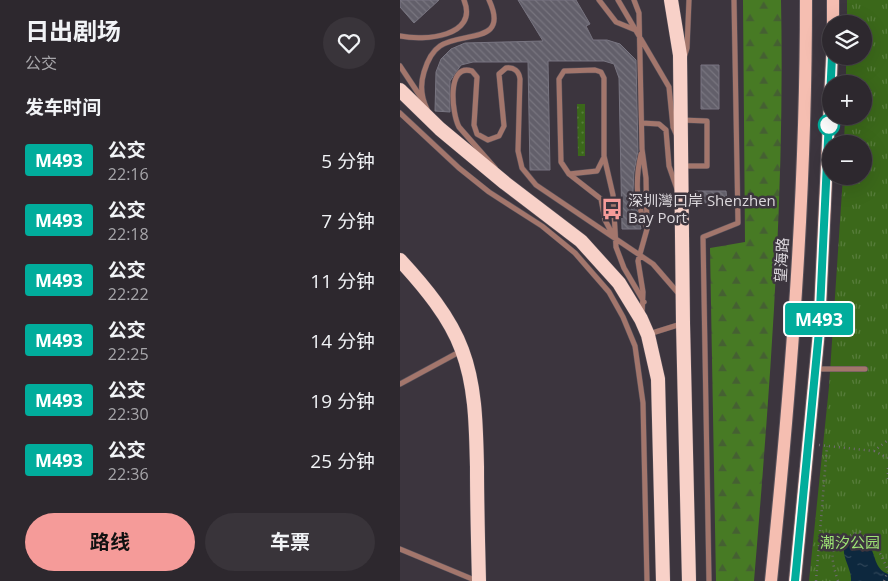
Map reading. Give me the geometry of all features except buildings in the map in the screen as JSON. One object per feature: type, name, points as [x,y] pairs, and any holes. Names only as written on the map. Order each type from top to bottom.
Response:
[{"type":"highway","points":[[671,0],[678,35],[680,70],[689,581]]},
{"type":"highway","points":[[400,90],[440,129],[505,183],[567,229],[595,254],[619,283],[641,319],[648,335],[658,379],[663,581]]},
{"type":"highway","points":[[400,260],[438,307],[462,350],[470,378],[475,415],[478,581]]},
{"type":"main road","name":"望海路","points":[[771,581],[786,439],[793,328],[802,161],[806,0]]},
{"type":"main road","points":[[833,0],[833,15]]},
{"type":"main road","points":[[795,581],[816,369],[832,65]]},
{"type":"lane","points":[[400,36],[428,38],[455,30],[466,20],[467,11],[464,0]]},
{"type":"lane","points":[[423,101],[423,76],[432,54],[449,42],[480,36],[490,30],[494,18],[490,0]]},
{"type":"lane","points":[[599,0],[616,22],[638,32]]},
{"type":"lane","points":[[618,0],[668,87],[673,127],[681,143]]},
{"type":"lane","points":[[634,0],[639,14],[642,149],[646,178],[647,229],[639,255],[638,267],[644,302],[641,319]]},
{"type":"lane","points":[[680,70],[687,48],[689,0]]},
{"type":"lane","points":[[709,581],[703,237],[738,223],[734,0]]},
{"type":"lane","points":[[400,66],[423,101],[429,115],[440,129]]},
{"type":"lane","points":[[505,183],[487,156],[456,122],[454,80],[462,70],[472,71],[478,77],[474,125],[477,134],[488,140],[499,136],[504,126],[499,74],[506,68],[512,68],[517,71],[520,79],[518,151],[522,168],[531,181],[662,271],[683,298]]},
{"type":"lane","points":[[614,238],[613,195],[604,156],[603,74],[595,70],[564,71],[559,79],[559,150],[561,162],[569,174],[602,200],[605,220],[614,238],[624,268],[644,302]]},
{"type":"lane","points":[[400,113],[459,168],[488,192],[542,226],[575,253],[609,292],[623,317],[635,346],[643,403],[646,581]]},
{"type":"lane","points":[[681,120],[707,121],[707,166],[681,166]]},
{"type":"lane","points":[[642,123],[659,124],[666,130],[669,166],[682,204]]},
{"type":"lane","points":[[642,149],[637,170],[638,207],[647,229]]},
{"type":"lane","points":[[569,174],[597,171],[601,168],[604,156]]},
{"type":"lane","points":[[648,335],[683,323]]},
{"type":"lane","points":[[400,384],[462,350]]},
{"type":"lane","points":[[816,369],[865,369]]},
{"type":"lane","points":[[400,550],[478,581]]},
{"type":"path","points":[[874,451],[888,440]]},
{"type":"path","points":[[809,444],[874,451],[888,458]]},
{"type":"path","points":[[816,581],[827,446]]},
{"type":"path","points":[[888,468],[888,483]]},
{"type":"path","points":[[838,581],[831,559],[836,544],[844,536],[860,532],[876,545],[888,570],[885,580]]},
{"type":"green space","points":[[743,0],[781,0],[781,145],[775,291],[754,581],[716,581],[710,248],[745,242]]},
{"type":"green space","points":[[847,0],[888,0],[888,581],[809,581],[829,387],[842,185],[872,185],[872,135],[844,135],[845,125],[872,125],[872,75],[846,75],[846,65],[872,65],[872,15],[847,15]]},
{"type":"green space","points":[[577,104],[585,104],[585,156],[578,156]]},
{"type":"water","name":"潮汐公园","points":[[854,541],[868,544],[877,565],[888,574],[888,581],[851,581],[844,552],[848,543]]},
{"type":"bus line","name":"M493","points":[[795,581],[819,331],[832,65]]},
{"type":"place","name":"深圳灣口岸 Shenzhen Bay Port","points":[[612,209]]}]
